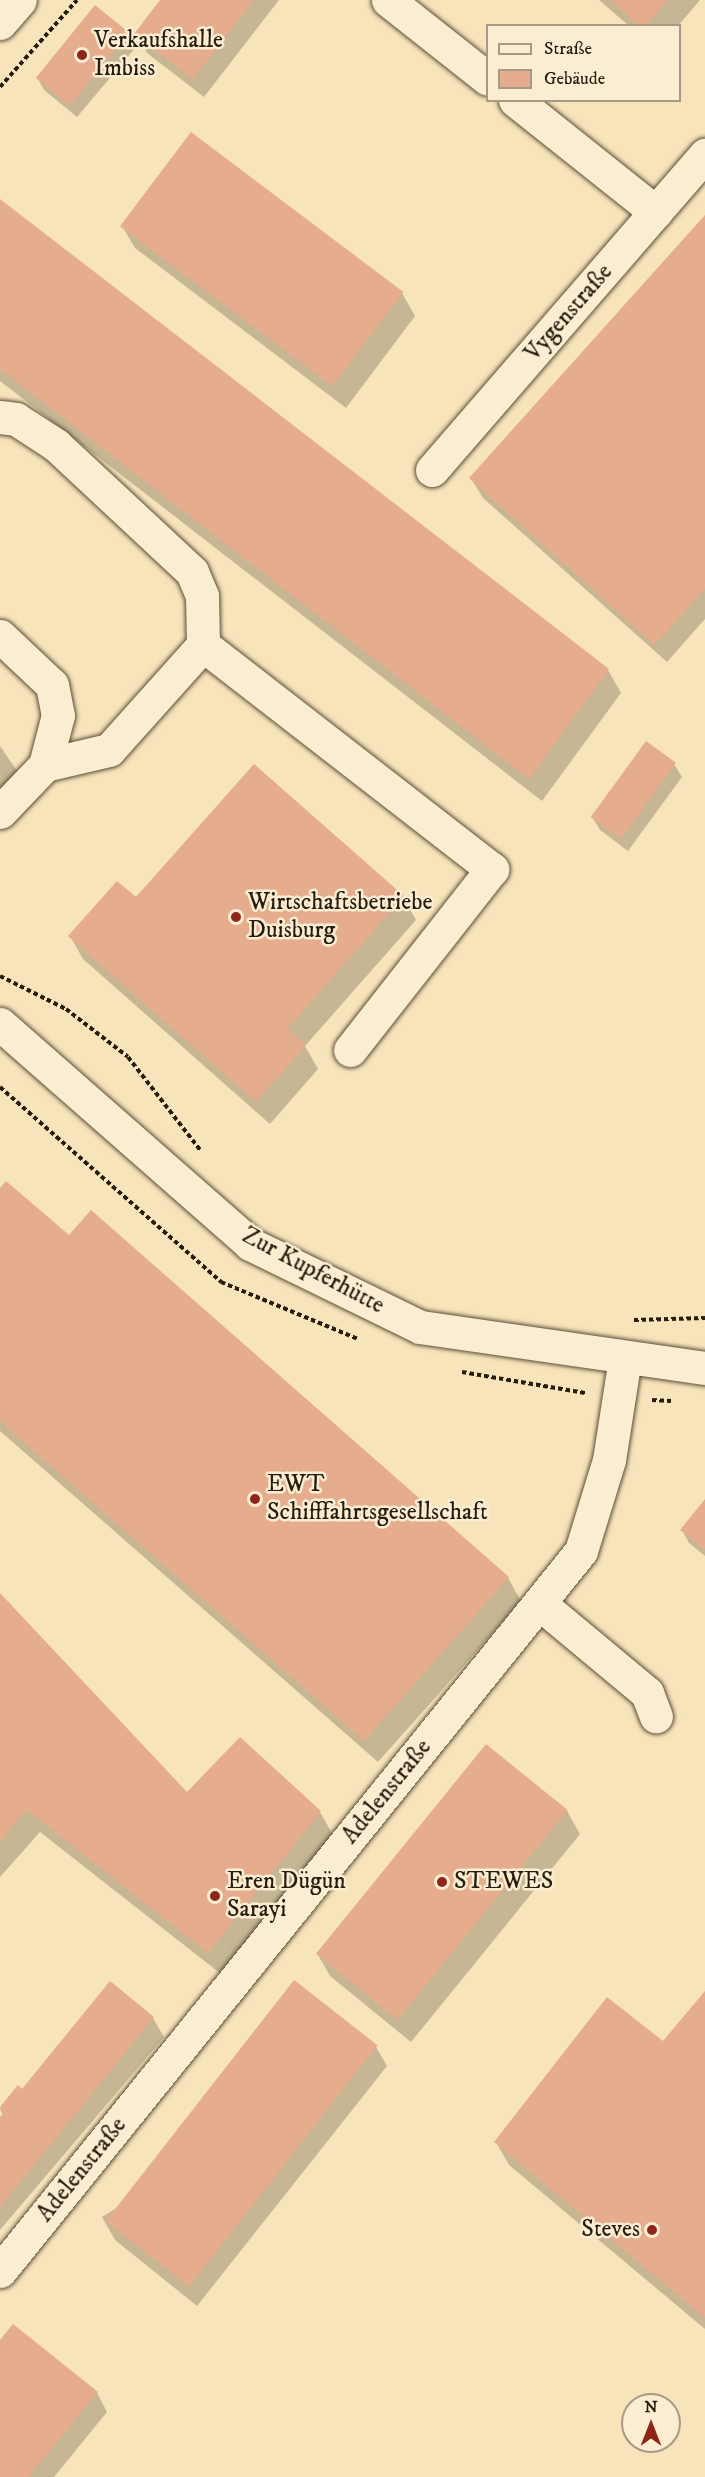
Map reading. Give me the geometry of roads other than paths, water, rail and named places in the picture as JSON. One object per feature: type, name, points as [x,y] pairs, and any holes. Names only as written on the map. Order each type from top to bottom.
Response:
[{"type":"street","points":[[0,23],[20,0]]},
{"type":"street","points":[[388,0],[486,77]]},
{"type":"street","points":[[518,102],[656,212]]},
{"type":"street","name":"Vygenstraße","points":[[432,470],[705,155]]},
{"type":"street","points":[[0,417],[16,419],[56,445],[192,572],[202,596],[203,645],[109,750],[45,765]]},
{"type":"street","points":[[0,636],[52,685],[57,715],[45,765],[0,812]]},
{"type":"street","points":[[203,645],[492,869],[350,1050]]},
{"type":"street","name":"Zur Kupferhütte","points":[[0,1024],[250,1244],[420,1327],[705,1368]]},
{"type":"street","name":"Zur Kupferhütte","points":[[626,1358],[705,1351]]},
{"type":"street","name":"Adelenstraße","points":[[0,2271],[581,1551],[609,1460],[626,1358]]},
{"type":"street","points":[[539,1603],[626,1673],[646,1693],[656,1716]]},
{"type":"place","name":"Verkaufshalle Imbiss","points":[[82,55]]},
{"type":"place","name":"Wirtschaftsbetriebe Duisburg","points":[[236,917]]},
{"type":"place","name":"EWT Schifffahrtsgesellschaft","points":[[255,1499]]},
{"type":"place","name":"STEWES","points":[[442,1882]]},
{"type":"place","name":"Eren Dügün Sarayi","points":[[215,1896]]},
{"type":"place","name":"Steves","points":[[652,2230]]}]
